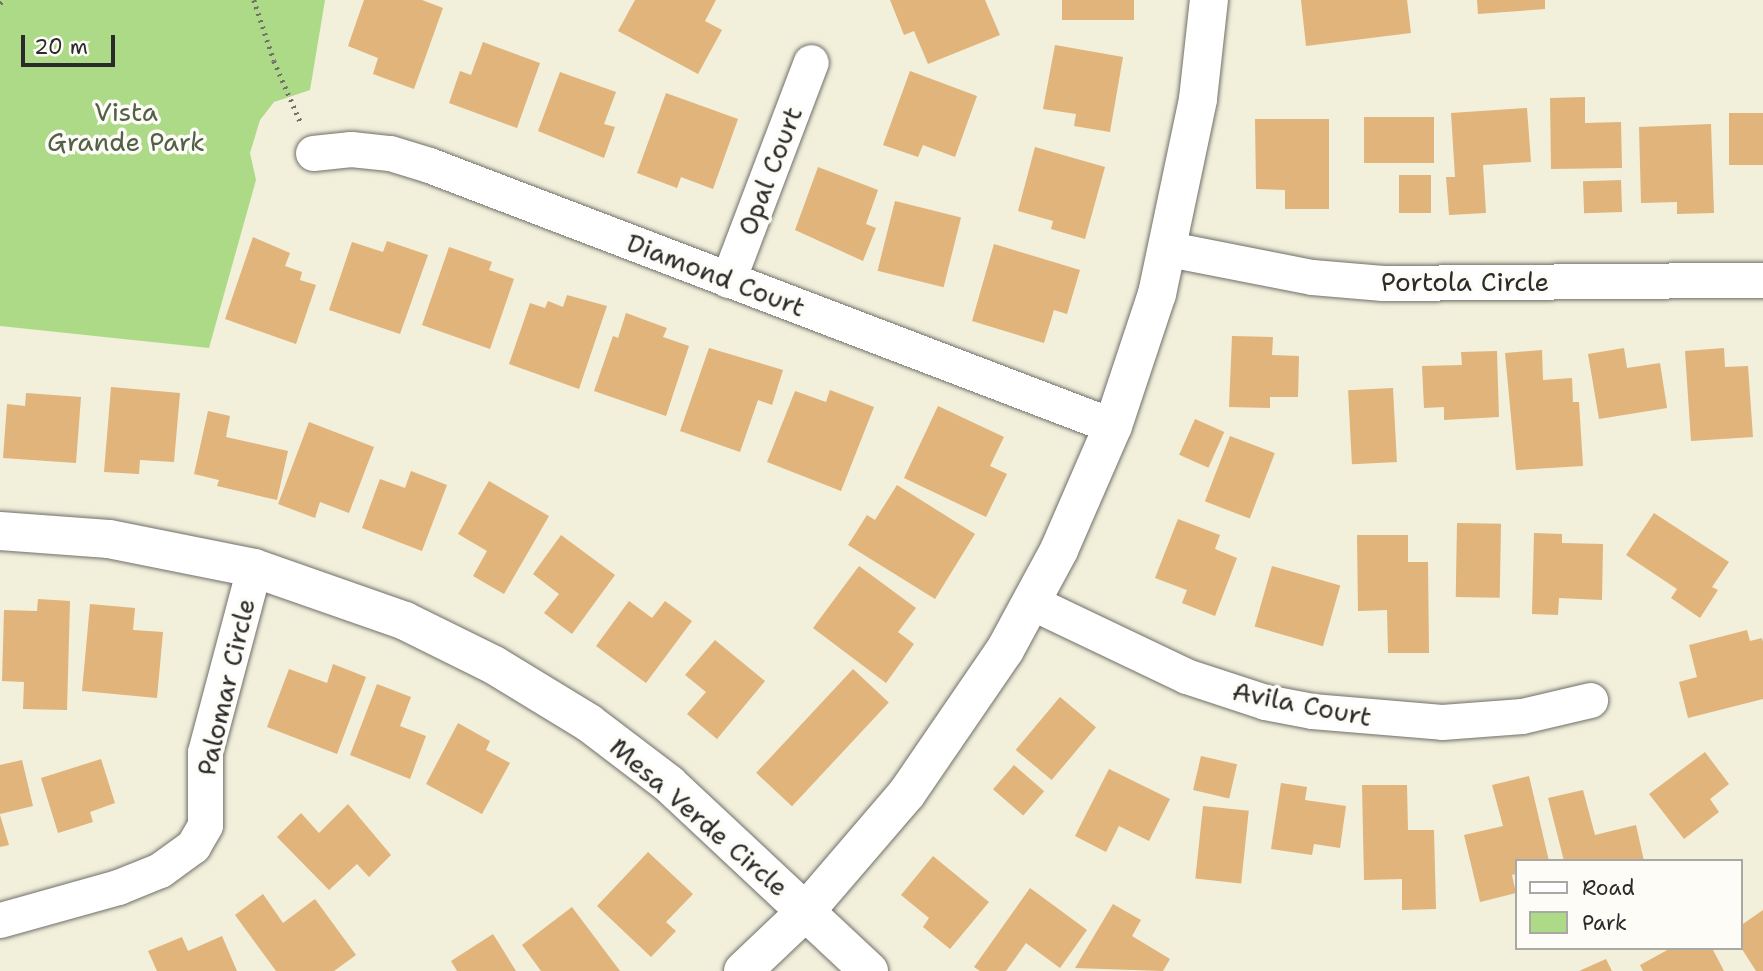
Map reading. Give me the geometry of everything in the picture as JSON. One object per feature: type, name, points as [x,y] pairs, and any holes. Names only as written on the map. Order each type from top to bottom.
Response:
[{"type":"street","points":[[743,971],[805,912],[907,793],[979,690],[1031,602],[1113,426],[1169,249],[1198,99],[1209,0]]},
{"type":"street","name":"Opal Court","points":[[728,279],[811,62]]},
{"type":"street","name":"Diamond Court","points":[[313,153],[351,149],[390,153],[429,164],[1113,426]]},
{"type":"street","name":"Portola Circle","points":[[1169,249],[1312,277],[1383,283],[1763,280]]},
{"type":"street","name":"Mesa Verde Circle","points":[[0,531],[109,539],[254,568],[405,621],[494,665],[589,723],[669,784],[869,971]]},
{"type":"street","name":"Palomar Circle","points":[[0,920],[118,887],[160,870],[193,846],[205,825],[205,752],[254,568]]},
{"type":"street","name":"Avila Court","points":[[1031,602],[1186,676],[1265,702],[1312,711],[1442,722],[1522,716],[1590,700]]},
{"type":"path","points":[[0,4],[4,0]]},
{"type":"path","points":[[254,0],[274,61],[313,153]]},
{"type":"green space","name":"Vista Grande Park","points":[[0,0],[325,0],[310,90],[274,102],[260,120],[250,153],[256,180],[209,348],[0,326]]},
{"type":"building","points":[[364,0],[422,0],[443,8],[414,89],[373,74],[378,58],[348,46]]},
{"type":"building","points":[[635,0],[716,0],[705,21],[722,30],[698,74],[618,31]]},
{"type":"building","points":[[890,0],[985,0],[1000,35],[928,64],[914,31],[904,35]]},
{"type":"building","points":[[1062,0],[1134,0],[1134,20],[1062,20]]},
{"type":"building","points":[[1301,0],[1407,0],[1411,33],[1306,46]]},
{"type":"building","points":[[1477,0],[1545,0],[1545,9],[1478,14]]},
{"type":"building","points":[[483,42],[540,63],[517,128],[449,103],[460,71],[471,75]]},
{"type":"building","points":[[1055,45],[1123,57],[1110,132],[1074,126],[1076,114],[1043,109]]},
{"type":"building","points":[[910,71],[977,96],[955,157],[923,145],[918,157],[883,145]]},
{"type":"building","points":[[560,72],[616,92],[604,124],[615,127],[604,158],[538,131]]},
{"type":"building","points":[[666,93],[738,119],[713,189],[681,177],[677,188],[637,173]]},
{"type":"building","points":[[1585,97],[1585,123],[1621,122],[1622,168],[1551,169],[1550,98]]},
{"type":"building","points":[[1527,108],[1531,162],[1483,165],[1486,213],[1449,215],[1446,177],[1455,177],[1451,113]]},
{"type":"building","points":[[1729,113],[1763,113],[1763,165],[1729,165]]},
{"type":"building","points":[[1364,117],[1434,117],[1434,163],[1364,163]]},
{"type":"building","points":[[1255,119],[1329,119],[1329,209],[1285,209],[1285,190],[1256,189]]},
{"type":"building","points":[[1711,124],[1714,213],[1677,214],[1677,202],[1641,203],[1639,127]]},
{"type":"building","points":[[1035,147],[1105,167],[1085,239],[1051,229],[1053,221],[1018,211]]},
{"type":"building","points":[[818,167],[878,190],[866,224],[876,228],[863,261],[795,230]]},
{"type":"building","points":[[1399,175],[1431,175],[1431,213],[1399,213]]},
{"type":"building","points":[[1621,180],[1622,212],[1584,213],[1583,181]]},
{"type":"building","points":[[895,201],[961,217],[944,287],[878,271]]},
{"type":"building","points":[[253,237],[290,253],[285,266],[302,272],[300,280],[316,285],[296,344],[225,319]]},
{"type":"building","points":[[387,241],[428,255],[400,334],[329,310],[352,242],[383,252]]},
{"type":"building","points":[[994,244],[1080,270],[1067,314],[1054,310],[1044,343],[972,321]]},
{"type":"building","points":[[449,247],[492,262],[489,270],[514,279],[490,349],[422,325]]},
{"type":"building","points":[[567,295],[607,306],[579,389],[509,364],[530,303],[545,308],[548,301],[563,307]]},
{"type":"building","points":[[626,313],[667,328],[663,337],[689,346],[666,416],[594,391],[613,336],[618,338]]},
{"type":"building","points":[[1232,336],[1273,337],[1272,355],[1299,356],[1298,397],[1270,397],[1270,408],[1229,407]]},
{"type":"building","points":[[709,348],[783,370],[772,405],[758,400],[740,452],[680,431]]},
{"type":"building","points":[[1624,348],[1627,368],[1660,363],[1667,408],[1599,419],[1588,354]]},
{"type":"building","points":[[1724,348],[1725,367],[1748,366],[1753,437],[1691,441],[1685,351]]},
{"type":"building","points":[[1542,350],[1543,380],[1572,378],[1573,402],[1579,402],[1583,466],[1516,470],[1505,353]]},
{"type":"building","points":[[1497,351],[1499,417],[1444,420],[1444,407],[1424,408],[1422,366],[1462,365],[1461,352]]},
{"type":"building","points":[[111,387],[180,393],[174,462],[140,460],[139,474],[104,472]]},
{"type":"building","points":[[1393,388],[1397,462],[1352,464],[1348,390]]},
{"type":"building","points":[[830,390],[874,407],[841,491],[767,462],[795,391],[826,402]]},
{"type":"building","points":[[26,393],[81,397],[76,463],[3,458],[7,404],[25,406]]},
{"type":"building","points":[[938,406],[1004,437],[990,466],[1007,474],[986,517],[904,478]]},
{"type":"building","points":[[208,411],[230,416],[226,437],[288,451],[277,500],[217,486],[219,480],[194,474]]},
{"type":"building","points":[[1195,419],[1224,432],[1208,468],[1179,455]]},
{"type":"building","points":[[309,422],[374,447],[349,513],[320,502],[315,518],[278,504]]},
{"type":"building","points":[[1230,436],[1275,453],[1250,519],[1205,501]]},
{"type":"building","points":[[411,471],[447,485],[422,551],[362,528],[380,479],[405,488]]},
{"type":"building","points":[[489,481],[549,516],[504,594],[473,576],[487,551],[458,534]]},
{"type":"building","points":[[897,485],[975,534],[935,599],[848,545],[867,515],[875,520]]},
{"type":"building","points":[[1654,513],[1729,562],[1712,587],[1718,590],[1700,618],[1671,598],[1677,589],[1626,555]]},
{"type":"building","points":[[1178,519],[1220,535],[1215,549],[1237,558],[1215,616],[1182,603],[1187,590],[1155,578]]},
{"type":"building","points":[[1457,523],[1501,524],[1500,598],[1456,597]]},
{"type":"building","points":[[1534,533],[1562,534],[1562,543],[1603,544],[1602,600],[1559,598],[1558,615],[1532,614]]},
{"type":"building","points":[[561,535],[615,575],[572,634],[544,613],[559,594],[533,574]]},
{"type":"building","points":[[1357,535],[1408,535],[1408,562],[1428,562],[1429,653],[1388,653],[1387,610],[1358,611]]},
{"type":"building","points":[[859,566],[916,608],[898,632],[914,644],[886,683],[813,628]]},
{"type":"building","points":[[1272,566],[1340,586],[1323,646],[1255,627]]},
{"type":"building","points":[[38,599],[70,601],[67,710],[23,709],[24,682],[2,681],[4,610],[37,611]]},
{"type":"building","points":[[629,601],[652,618],[665,601],[692,621],[646,683],[596,646]]},
{"type":"building","points":[[90,604],[135,608],[133,630],[163,632],[157,698],[82,691]]},
{"type":"building","points":[[1747,630],[1750,641],[1762,638],[1763,642],[1763,699],[1688,718],[1679,682],[1697,677],[1689,645]]},
{"type":"building","points":[[715,640],[765,681],[717,739],[687,714],[706,692],[685,675]]},
{"type":"building","points":[[333,664],[366,677],[337,754],[267,727],[289,669],[327,683]]},
{"type":"building","points":[[853,669],[889,702],[792,806],[756,773]]},
{"type":"building","points":[[377,684],[411,697],[400,726],[426,736],[410,779],[350,755]]},
{"type":"building","points":[[1060,697],[1096,727],[1052,780],[1016,750]]},
{"type":"building","points":[[458,723],[490,741],[486,750],[510,763],[482,814],[426,784]]},
{"type":"building","points":[[1705,752],[1729,784],[1710,799],[1719,812],[1684,839],[1649,794]]},
{"type":"building","points":[[1201,756],[1237,764],[1229,798],[1193,790]]},
{"type":"building","points":[[101,759],[115,803],[90,812],[93,822],[58,833],[41,778]]},
{"type":"building","points":[[22,760],[33,806],[0,814],[0,765]]},
{"type":"building","points":[[1014,765],[1044,791],[1023,815],[993,789]]},
{"type":"building","points":[[1109,769],[1170,799],[1149,841],[1119,826],[1106,852],[1075,836]]},
{"type":"building","points":[[1529,776],[1549,859],[1514,859],[1514,894],[1480,902],[1464,835],[1503,826],[1492,785]]},
{"type":"building","points":[[1281,783],[1307,787],[1305,800],[1346,806],[1340,848],[1314,844],[1312,855],[1271,849]]},
{"type":"building","points":[[1362,785],[1407,785],[1408,830],[1434,830],[1436,909],[1402,910],[1402,879],[1364,880]]},
{"type":"building","points":[[1583,790],[1595,835],[1636,825],[1644,859],[1563,859],[1548,798]]},
{"type":"building","points":[[348,804],[391,855],[369,877],[357,864],[329,890],[277,837],[301,813],[319,833]]},
{"type":"building","points":[[1203,806],[1249,811],[1241,883],[1195,879]]},
{"type":"building","points":[[0,815],[9,845],[0,847]]},
{"type":"building","points":[[648,852],[693,894],[666,922],[676,931],[651,957],[597,906]]},
{"type":"building","points":[[933,856],[989,902],[950,949],[923,927],[929,918],[901,895]]},
{"type":"building","points":[[1030,888],[1087,930],[1060,968],[1026,943],[1006,971],[980,971],[974,967]]},
{"type":"building","points":[[263,894],[283,923],[315,899],[356,955],[334,971],[276,971],[235,915]]},
{"type":"building","points":[[1113,904],[1141,920],[1132,936],[1170,959],[1163,971],[1075,968]]},
{"type":"building","points":[[572,907],[620,971],[541,971],[522,945]]},
{"type":"building","points":[[1763,910],[1763,971],[1756,971],[1742,949],[1742,925]]},
{"type":"building","points":[[493,934],[516,971],[457,971],[451,961]]},
{"type":"building","points":[[222,936],[237,971],[157,971],[148,951],[182,937],[188,951]]},
{"type":"building","points":[[1667,950],[1713,950],[1724,971],[1643,971],[1640,965]]},
{"type":"building","points":[[1606,959],[1612,971],[1579,971]]}]
